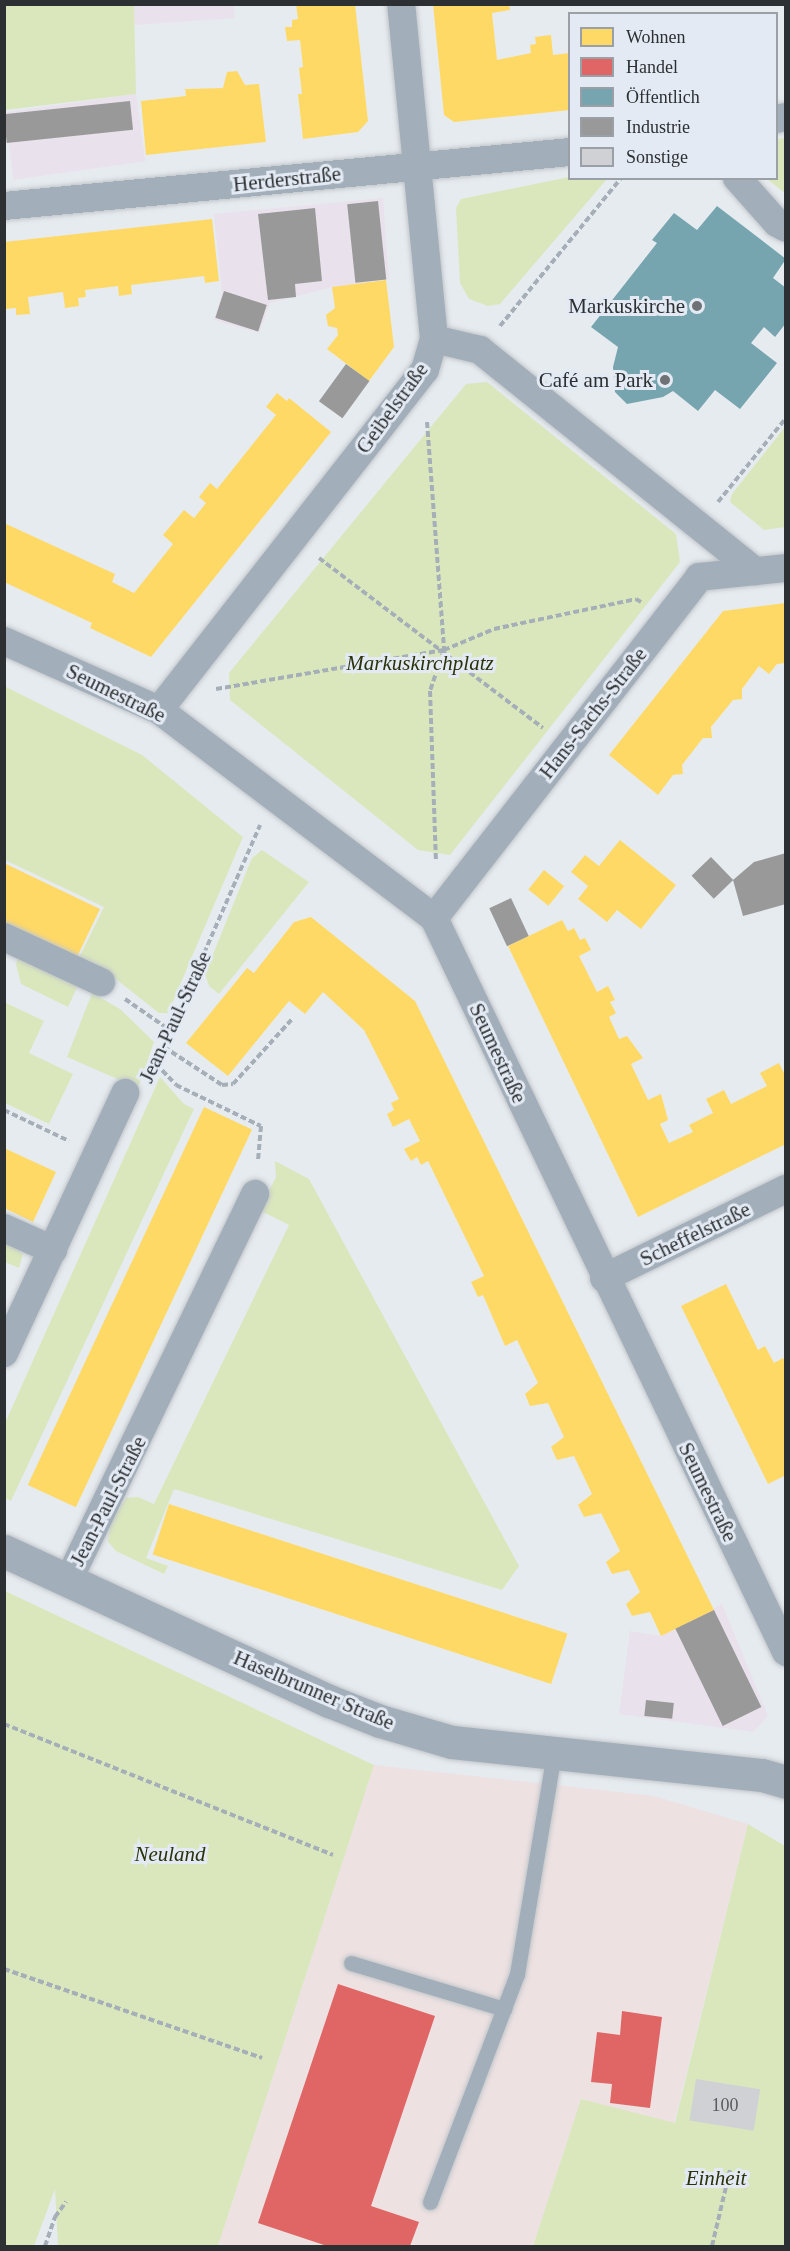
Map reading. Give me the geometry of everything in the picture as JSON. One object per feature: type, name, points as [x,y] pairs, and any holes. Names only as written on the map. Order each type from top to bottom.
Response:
[{"type":"street","name":"Geibelstraße","points":[[159,710],[425,370],[434,339],[419,166],[401,4]]},
{"type":"street","name":"Herderstraße","points":[[4,207],[568,152]]},
{"type":"street","points":[[738,180],[777,223],[786,228]]},
{"type":"street","points":[[434,339],[480,350],[755,571]]},
{"type":"street","name":"Hans-Sachs-Straße","points":[[434,918],[699,577],[786,568]]},
{"type":"street","name":"Seumestraße","points":[[4,641],[159,710],[434,918],[604,1278],[786,1652]]},
{"type":"street","points":[[4,937],[101,982]]},
{"type":"street","name":"Jean-Paul-Straße","points":[[4,1353],[125,1093]]},
{"type":"street","name":"Scheffelstraße","points":[[604,1278],[786,1189]]},
{"type":"street","name":"Jean-Paul-Straße","points":[[68,1581],[255,1194]]},
{"type":"street","points":[[4,1228],[53,1250]]},
{"type":"street","name":"Haselbrunner Straße","points":[[4,1551],[329,1701],[380,1721],[452,1742],[762,1775],[786,1782]]},
{"type":"lane","points":[[430,2202],[517,1974],[554,1753]]},
{"type":"lane","points":[[351,1963],[504,2009]]},
{"type":"path","points":[[480,350],[619,180]]},
{"type":"path","points":[[411,388],[426,403],[444,650],[430,691],[436,863],[462,882]]},
{"type":"path","points":[[699,526],[786,418]]},
{"type":"path","points":[[293,539],[444,650],[567,747]]},
{"type":"path","points":[[187,674],[212,690],[444,650],[494,629],[636,599],[667,618]]},
{"type":"path","name":"Jean-Paul-Straße","points":[[125,1093],[143,1090],[156,1064],[272,797]]},
{"type":"path","points":[[101,982],[171,1031]]},
{"type":"path","points":[[164,1047],[222,1085],[233,1084],[293,1018]]},
{"type":"path","points":[[156,1064],[176,1085],[261,1126],[255,1194]]},
{"type":"path","points":[[4,1110],[98,1155]]},
{"type":"path","points":[[4,1724],[333,1855]]},
{"type":"path","points":[[4,1969],[262,2058]]},
{"type":"path","points":[[712,2247],[730,2170]]},
{"type":"path","points":[[45,2247],[55,2217],[66,2202]]},
{"type":"shaded area","points":[[134,5],[234,5],[235,18],[135,25]]},
{"type":"shaded area","points":[[136,94],[145,161],[14,180],[4,113]]},
{"type":"shaded area","points":[[383,198],[389,279],[332,287],[270,303],[259,333],[214,320],[222,293],[214,214]]},
{"type":"shaded area","points":[[722,1604],[768,1716],[753,1732],[619,1714],[630,1631],[661,1636]]},
{"type":"shaded area","points":[[374,1765],[654,1796],[748,1824],[674,2124],[581,2099],[533,2246],[218,2246]]},
{"type":"green space","points":[[4,5],[134,5],[136,94],[5,110]]},
{"type":"green space","points":[[786,138],[785,193],[768,180],[778,180],[778,139]]},
{"type":"green space","points":[[568,177],[568,180],[606,180],[500,304],[488,306],[469,299],[460,283],[456,208],[461,199]]},
{"type":"green space","name":"Markuskirchplatz","points":[[487,382],[676,534],[680,562],[450,855],[418,850],[230,700],[229,673],[466,384]]},
{"type":"green space","points":[[785,427],[785,527],[764,530],[730,502],[732,494]]},
{"type":"green space","points":[[4,686],[142,755],[243,837],[168,1013],[159,1013],[112,976],[78,960],[104,907],[5,860]]},
{"type":"green space","points":[[262,850],[309,882],[219,994],[209,986],[205,974],[252,858]]},
{"type":"green space","points":[[20,952],[79,983],[68,1007],[21,984],[16,964]]},
{"type":"green space","points":[[92,993],[120,1009],[154,1042],[138,1088],[67,1057]]},
{"type":"green space","points":[[4,1002],[44,1021],[29,1053],[73,1074],[49,1124],[5,1103]]},
{"type":"green space","points":[[160,1077],[184,1104],[194,1109],[11,1501],[5,1498],[5,1423]]},
{"type":"green space","points":[[275,1161],[309,1179],[519,1566],[502,1590],[174,1489],[146,1558],[168,1566],[164,1574],[116,1551],[108,1542],[110,1524],[126,1498],[138,1497],[154,1504],[289,1225],[259,1210],[276,1177]]},
{"type":"green space","points":[[5,1239],[23,1254],[19,1268],[5,1262]]},
{"type":"green space","name":"Neuland","points":[[5,1591],[374,1765],[218,2246],[58,2246],[55,2189],[34,2246],[5,2246]]},
{"type":"green space","name":"Einheit","points":[[748,1824],[785,1846],[785,2246],[533,2246],[581,2099],[675,2123]]},
{"type":"building: Wohnen","points":[[296,4],[355,4],[368,121],[358,132],[303,139],[298,94],[302,94],[299,68],[303,67],[300,40],[287,41],[285,27],[292,27],[292,20],[298,19]]},
{"type":"building: Wohnen","points":[[433,4],[509,4],[510,10],[492,13],[497,60],[531,53],[530,45],[536,44],[535,37],[551,35],[553,55],[568,53],[568,110],[454,122],[444,115]]},
{"type":"building: Wohnen","points":[[237,71],[245,85],[259,84],[266,142],[146,155],[141,101],[186,96],[185,89],[223,88],[227,72]]},
{"type":"building: Wohnen","points":[[212,219],[219,281],[205,283],[204,276],[131,285],[132,294],[119,296],[118,286],[85,290],[86,297],[78,298],[79,306],[65,308],[63,292],[28,297],[30,314],[16,315],[16,308],[5,309],[4,242]]},
{"type":"building: Wohnen","points":[[386,280],[394,347],[369,381],[327,349],[338,335],[337,328],[328,326],[326,315],[335,308],[332,287]]},
{"type":"building: Wohnen","points":[[277,393],[287,401],[289,398],[331,432],[151,657],[90,628],[92,623],[4,582],[4,523],[115,574],[112,582],[134,593],[173,544],[163,535],[184,510],[194,518],[206,503],[199,497],[210,483],[217,489],[276,415],[266,407]]},
{"type":"building: Wohnen","points":[[786,603],[786,663],[777,664],[769,674],[759,666],[742,689],[742,699],[733,700],[711,727],[712,738],[703,738],[682,765],[683,774],[673,775],[658,795],[609,755],[723,611]]},
{"type":"building: Wohnen","points":[[620,840],[676,885],[641,929],[617,910],[607,922],[578,899],[588,886],[571,872],[585,855],[599,866]]},
{"type":"building: Wohnen","points":[[4,863],[100,909],[77,957],[4,923]]},
{"type":"building: Wohnen","points":[[544,870],[564,886],[548,906],[528,889]]},
{"type":"building: Wohnen","points":[[311,917],[415,1001],[714,1610],[661,1636],[650,1612],[632,1616],[626,1604],[640,1592],[629,1570],[612,1574],[606,1562],[620,1551],[601,1513],[584,1517],[578,1505],[592,1494],[574,1456],[557,1460],[551,1447],[564,1437],[548,1403],[530,1406],[525,1394],[538,1383],[517,1340],[505,1346],[483,1295],[478,1297],[471,1282],[484,1276],[428,1161],[421,1165],[417,1157],[411,1161],[404,1149],[420,1141],[409,1119],[393,1127],[387,1114],[394,1110],[391,1103],[399,1099],[364,1030],[323,992],[305,1014],[289,1001],[228,1076],[186,1043],[247,968],[254,973],[294,922]]},
{"type":"building: Wohnen","points":[[562,920],[568,931],[574,928],[580,940],[585,938],[591,950],[579,956],[597,992],[608,986],[615,1000],[610,1002],[616,1013],[609,1017],[619,1039],[627,1036],[643,1058],[631,1064],[648,1100],[661,1094],[668,1120],[660,1124],[669,1143],[693,1132],[689,1125],[713,1113],[706,1099],[724,1090],[731,1104],[767,1086],[760,1073],[779,1063],[786,1077],[786,1144],[638,1217],[508,946]]},
{"type":"building: Wohnen","points":[[204,1107],[252,1129],[76,1507],[28,1485]]},
{"type":"building: Wohnen","points":[[4,1148],[56,1172],[33,1222],[4,1208]]},
{"type":"building: Wohnen","points":[[726,1284],[758,1350],[765,1346],[774,1363],[783,1358],[786,1363],[786,1475],[768,1484],[681,1306]]},
{"type":"building: Wohnen","points":[[169,1504],[567,1633],[551,1684],[153,1554]]},
{"type":"building: Handel","points":[[338,1984],[435,2016],[371,2206],[419,2222],[410,2246],[327,2246],[258,2223]]},
{"type":"building: Handel","points":[[622,2011],[662,2017],[650,2108],[610,2103],[612,2084],[591,2082],[597,2032],[620,2035]]},
{"type":"building: Öffentlich","name":"Markuskirche","points":[[717,206],[786,259],[773,278],[786,288],[786,323],[775,337],[764,327],[751,343],[777,363],[740,409],[715,390],[698,411],[673,391],[663,397],[627,404],[615,392],[613,367],[618,347],[591,327],[657,243],[652,240],[674,213],[697,230]]},
{"type":"building: Industrie","points":[[130,101],[133,130],[7,143],[4,114]]},
{"type":"building: Industrie","points":[[378,201],[386,280],[355,283],[347,204]]},
{"type":"building: Industrie","points":[[315,208],[322,281],[295,284],[296,297],[268,300],[258,214]]},
{"type":"building: Industrie","points":[[224,291],[267,305],[258,332],[215,318]]},
{"type":"building: Industrie","points":[[346,364],[369,381],[342,418],[319,401]]},
{"type":"building: Industrie","points":[[786,853],[786,904],[743,916],[733,880],[754,862]]},
{"type":"building: Industrie","points":[[711,857],[733,880],[714,899],[692,876]]},
{"type":"building: Industrie","points":[[511,898],[529,936],[507,946],[489,908]]},
{"type":"building: Industrie","points":[[714,1610],[761,1707],[723,1726],[675,1629]]},
{"type":"building: Industrie","points":[[646,1700],[674,1703],[672,1719],[644,1716]]},
{"type":"building: Sonstige","points":[[696,2079],[760,2089],[754,2131],[689,2120]]},
{"type":"place","name":"Markuskirche","points":[[697,306]]},
{"type":"place","name":"Café am Park","points":[[665,380]]}]
